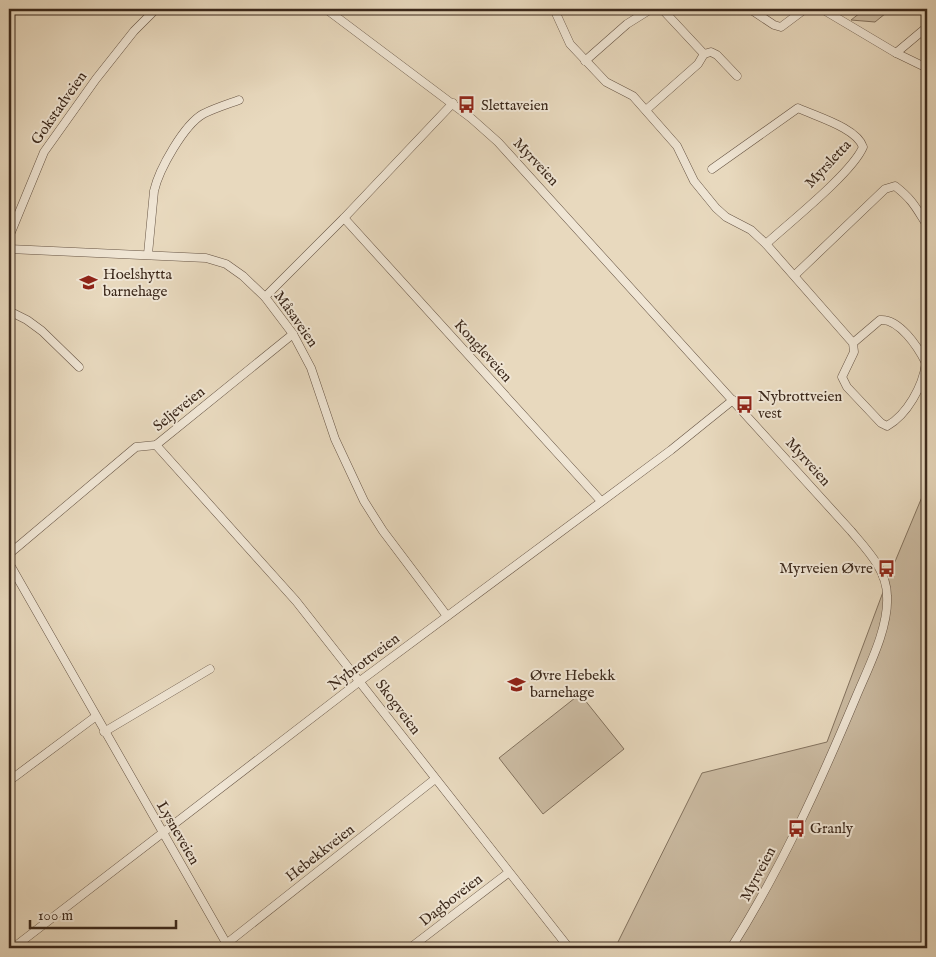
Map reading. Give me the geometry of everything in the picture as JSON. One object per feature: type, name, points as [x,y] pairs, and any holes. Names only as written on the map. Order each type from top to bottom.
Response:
[{"type":"street","name":"Gokstadveien","points":[[9,237],[44,152],[96,79],[134,31],[156,9]]},
{"type":"street","name":"Myrveien","points":[[326,9],[453,104],[489,133],[518,162],[866,549],[881,572],[888,596],[886,616],[876,645],[832,753],[779,865],[731,948]]},
{"type":"street","points":[[554,9],[570,44],[606,82],[633,96],[646,110],[677,146],[694,181],[716,208],[726,217],[751,230],[766,244],[853,343],[854,352],[842,378],[846,387],[880,423],[887,426],[902,412],[916,392],[926,363],[898,326],[885,319],[880,320],[853,343]]},
{"type":"street","points":[[585,61],[627,24],[651,9]]},
{"type":"street","points":[[662,9],[704,54]]},
{"type":"street","points":[[750,9],[774,25],[781,27],[806,9]]},
{"type":"street","points":[[822,9],[896,53],[927,68]]},
{"type":"street","points":[[896,53],[927,27]]},
{"type":"street","points":[[646,110],[698,64],[704,54],[711,52],[717,55],[737,76]]},
{"type":"street","points":[[148,254],[156,181],[174,148],[194,122],[203,114],[239,100]]},
{"type":"street","points":[[265,297],[453,104]]},
{"type":"street","name":"Myrsletta","points":[[712,169],[798,108],[852,131],[861,140],[863,147],[855,160],[766,244]]},
{"type":"street","points":[[795,275],[885,189],[895,186],[920,211],[927,226]]},
{"type":"street","points":[[920,211],[927,206]]},
{"type":"street","name":"Kongleveien","points":[[344,218],[601,501]]},
{"type":"street","name":"Måsaveien","points":[[9,249],[206,258],[226,264],[244,276],[265,297],[293,334],[311,368],[335,439],[364,501],[383,531],[447,616]]},
{"type":"street","points":[[9,311],[42,331],[79,367]]},
{"type":"street","name":"Seljeveien","points":[[9,554],[136,447],[156,445],[293,334]]},
{"type":"street","name":"Nybrottveien","points":[[13,948],[360,681],[671,450],[733,400]]},
{"type":"street","name":"Skogveien","points":[[156,445],[296,601],[508,873],[569,948]]},
{"type":"street","name":"Lysneveien","points":[[9,563],[226,947]]},
{"type":"street","points":[[104,732],[210,669]]},
{"type":"street","points":[[9,781],[95,718]]},
{"type":"street","name":"Hebekkveien","points":[[226,947],[435,779]]},
{"type":"street","name":"Dagboveien","points":[[410,948],[508,873]]},
{"type":"shaded area","points":[[865,9],[891,9],[875,22],[851,20]]},
{"type":"shaded area","points":[[927,485],[927,948],[615,948],[702,773],[827,742],[889,576]]},
{"type":"shaded area","points":[[580,694],[624,749],[543,814],[499,758]]},
{"type":"place","name":"Slettaveien","points":[[467,105]]},
{"type":"place","name":"Hoelshytta barnehage","points":[[89,283]]},
{"type":"place","name":"Nybrottveien vest","points":[[744,405]]},
{"type":"place","name":"Myrveien Øvre","points":[[887,568]]},
{"type":"place","name":"Øvre Hebekk barnehage","points":[[516,684]]},
{"type":"place","name":"Granly","points":[[796,828]]}]
